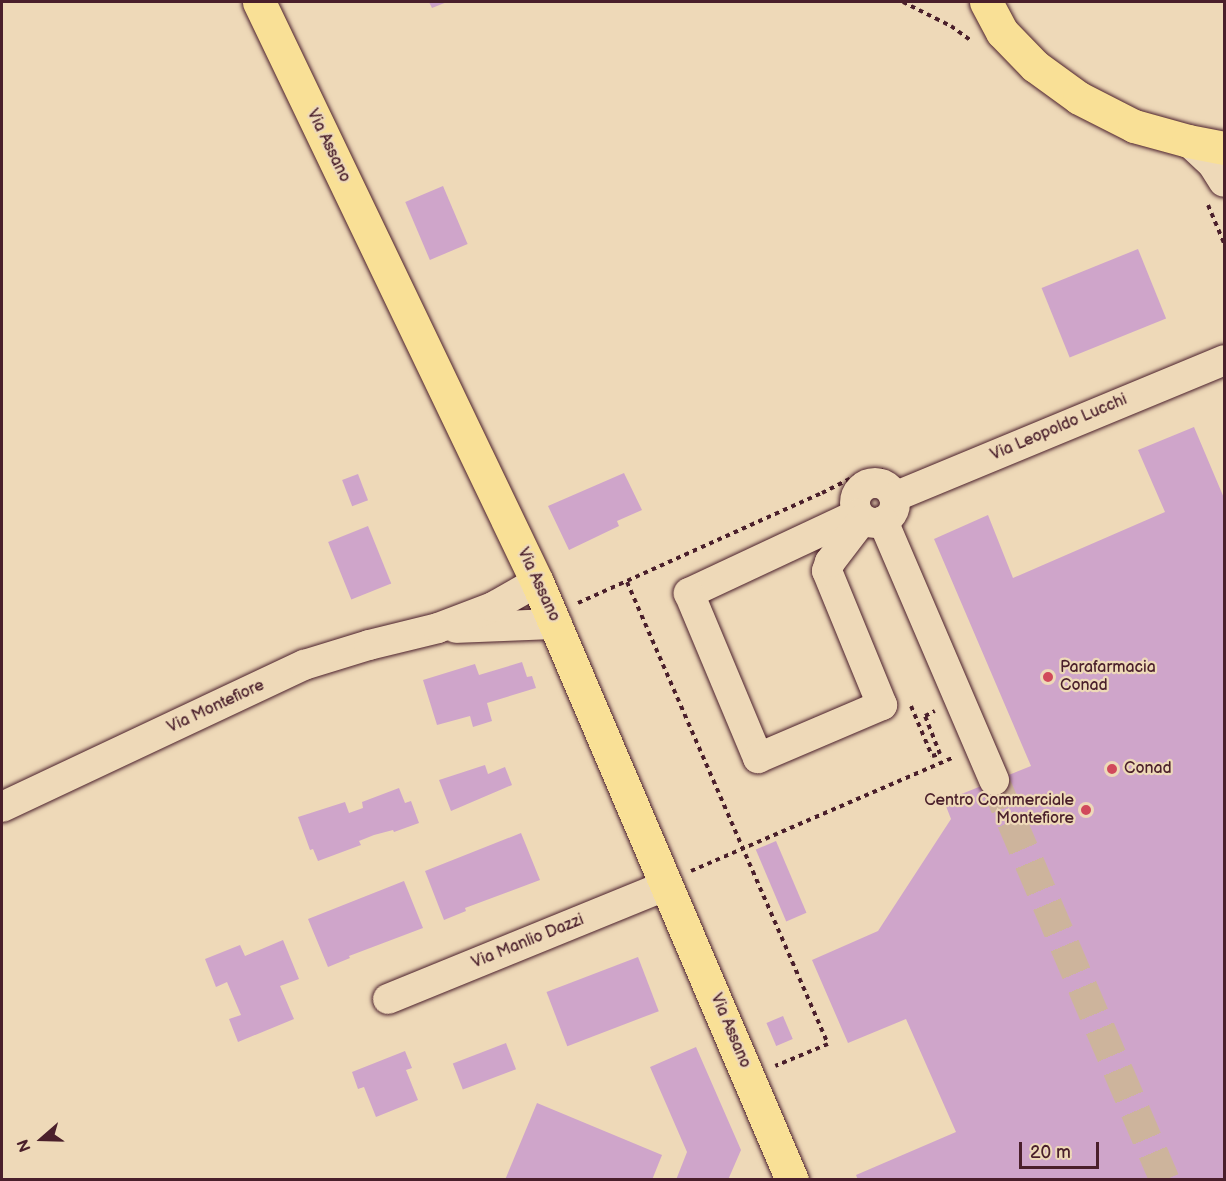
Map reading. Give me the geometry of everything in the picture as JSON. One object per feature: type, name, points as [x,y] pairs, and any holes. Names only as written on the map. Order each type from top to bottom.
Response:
[{"type":"main road","name":"Via Assano","points":[[259,2],[557,624],[792,1179]]},
{"type":"main road","points":[[964,2],[1002,32],[1035,66],[1079,98],[1134,126],[1224,148]]},
{"type":"main road","points":[[986,2],[1002,32]]},
{"type":"street","points":[[1188,141],[1212,163],[1224,182]]},
{"type":"street","name":"Via Leopoldo Lucchi","points":[[875,513],[830,562],[827,571],[882,705],[758,758],[689,593],[1224,360]]},
{"type":"street","points":[[875,513],[994,780]]},
{"type":"street","name":"Via Montefiore","points":[[2,807],[304,665],[369,645],[438,628],[493,608],[537,582]]},
{"type":"street","name":"Via Montefiore","points":[[438,628],[506,628],[557,624]]},
{"type":"street","name":"Via Manlio Dazzi","points":[[388,999],[667,885]]},
{"type":"path","points":[[627,582],[828,1044],[769,1069]]},
{"type":"building","points":[[429,2],[447,2],[432,8]]},
{"type":"building","points":[[443,186],[468,244],[430,260],[405,202]]},
{"type":"building","points":[[1138,249],[1166,319],[1070,357],[1042,288]]},
{"type":"building","name":"Centro Commerciale Montefiore","points":[[1194,427],[1224,498],[1224,1180],[858,1180],[856,1175],[956,1132],[906,1019],[848,1043],[812,960],[878,931],[951,819],[944,801],[1031,766],[934,539],[988,515],[1013,578],[1165,512],[1138,450]]},
{"type":"building","points":[[624,473],[642,510],[617,521],[619,526],[569,550],[548,506]]},
{"type":"building","points":[[358,474],[368,500],[352,506],[342,480]]},
{"type":"building","points":[[368,526],[391,583],[351,600],[328,542]]},
{"type":"building","points":[[522,662],[527,677],[532,676],[536,688],[487,703],[492,721],[473,727],[470,716],[437,725],[423,680],[475,664],[479,675]]},
{"type":"building","points":[[485,765],[488,774],[505,767],[512,785],[451,811],[439,780]]},
{"type":"building","points":[[399,788],[405,803],[411,801],[419,823],[394,832],[393,830],[374,835],[359,841],[361,845],[318,861],[313,849],[310,850],[298,817],[345,802],[349,813],[363,808],[362,802]]},
{"type":"building","points":[[521,833],[540,880],[465,908],[466,911],[444,920],[425,871]]},
{"type":"building","points":[[776,841],[806,913],[786,921],[756,850]]},
{"type":"building","points":[[404,881],[423,928],[349,956],[350,958],[328,967],[308,919]]},
{"type":"building","points":[[283,940],[299,979],[280,986],[294,1019],[238,1042],[229,1019],[241,1015],[227,982],[216,987],[205,959],[240,945],[245,956]]},
{"type":"building","points":[[638,957],[659,1011],[567,1046],[547,992]]},
{"type":"building","points":[[783,1016],[793,1039],[776,1046],[766,1023]]},
{"type":"building","points":[[506,1043],[516,1069],[463,1090],[453,1063]]},
{"type":"building","points":[[696,1047],[741,1150],[728,1180],[676,1180],[687,1152],[650,1067]]},
{"type":"building","points":[[405,1051],[412,1068],[406,1070],[418,1100],[376,1117],[364,1087],[358,1089],[352,1072]]},
{"type":"building","points":[[537,1103],[662,1155],[652,1180],[505,1180]]},
{"type":"tunnel","points":[[994,780],[1165,1180]]},
{"type":"place","name":"Parafarmacia Conad","points":[[1048,677]]},
{"type":"place","name":"Conad","points":[[1112,769]]},
{"type":"place","name":"Centro Commerciale Montefiore","points":[[1086,810]]}]
